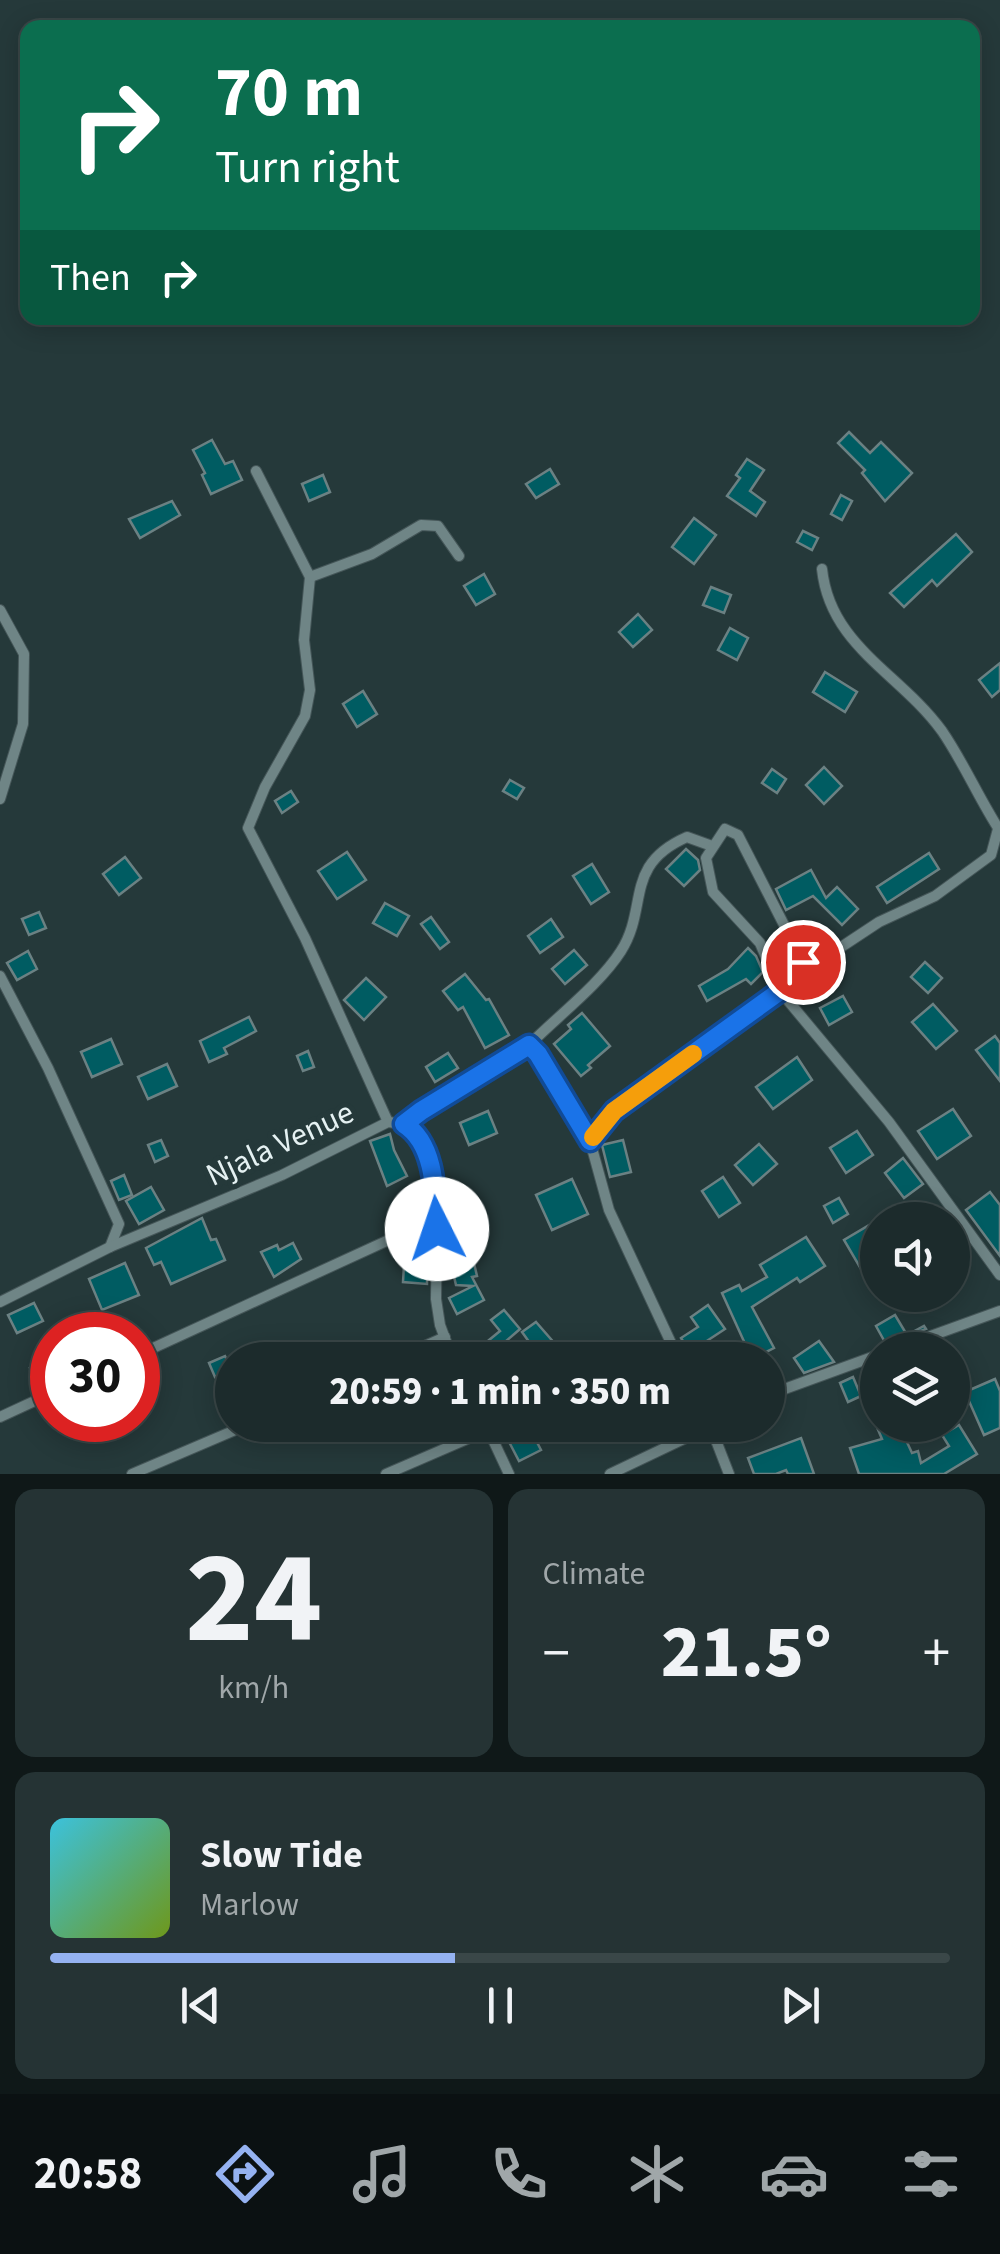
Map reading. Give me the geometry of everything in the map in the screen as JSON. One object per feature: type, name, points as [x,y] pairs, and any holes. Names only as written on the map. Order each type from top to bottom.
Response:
[{"type":"street","points":[[256,471],[310,578],[304,640],[310,690],[305,716],[248,828],[305,938],[388,1122]]},
{"type":"street","points":[[310,578],[372,554],[421,524],[438,526],[459,556]]},
{"type":"street","points":[[590,1141],[614,1111],[780,991],[803,962],[820,960],[880,922],[935,896],[990,855],[999,830],[967,769],[924,708],[854,644],[836,620],[824,589],[822,568]]},
{"type":"street","points":[[0,610],[24,654],[23,724],[0,799]]},
{"type":"street","points":[[803,962],[738,835],[724,830],[706,858],[713,892],[760,943],[780,991],[889,1122],[1000,1275]]},
{"type":"street","points":[[404,1124],[529,1045],[609,967],[630,934],[640,881],[666,846],[687,836],[712,846]]},
{"type":"street","points":[[0,976],[48,1068],[119,1224],[110,1248]]},
{"type":"street","points":[[529,1045],[590,1141],[608,1210],[671,1342]]},
{"type":"street","name":"Njala Venue","points":[[0,1302],[110,1248],[282,1175],[388,1122],[416,1131],[430,1163],[437,1229],[436,1299],[446,1342]]},
{"type":"street","points":[[160,1344],[393,1238],[437,1229]]},
{"type":"street","points":[[942,1332],[1000,1311]]},
{"type":"street","points":[[433,1342],[444,1337]]},
{"type":"street","points":[[785,1389],[860,1362]]},
{"type":"street","points":[[0,1418],[30,1404]]},
{"type":"street","points":[[132,1474],[215,1439]]},
{"type":"street","points":[[386,1474],[455,1442]]},
{"type":"street","points":[[494,1442],[509,1474]]},
{"type":"street","points":[[610,1474],[676,1442]]},
{"type":"street","points":[[717,1442],[729,1474]]},
{"type":"building","points":[[849,432],[870,453],[881,442],[912,473],[885,501],[862,473],[865,470],[838,443]]},
{"type":"building","points":[[212,440],[225,464],[233,461],[242,480],[211,494],[193,450]]},
{"type":"building","points":[[747,459],[764,470],[750,491],[765,502],[756,516],[727,496]]},
{"type":"building","points":[[550,469],[559,484],[536,498],[526,484]]},
{"type":"building","points":[[323,475],[330,492],[309,501],[302,484]]},
{"type":"building","points":[[841,495],[852,501],[842,520],[831,514]]},
{"type":"building","points":[[172,501],[180,515],[140,538],[129,519]]},
{"type":"building","points":[[694,518],[716,535],[694,564],[672,547]]},
{"type":"building","points":[[803,531],[818,538],[812,550],[797,542]]},
{"type":"building","points":[[956,534],[972,552],[937,586],[932,580],[904,607],[890,593]]},
{"type":"building","points":[[484,574],[495,594],[476,605],[464,586]]},
{"type":"building","points":[[711,587],[731,595],[724,613],[703,605]]},
{"type":"building","points":[[638,614],[652,630],[633,647],[619,632]]},
{"type":"building","points":[[730,628],[748,638],[737,660],[718,650]]},
{"type":"building","points":[[1000,663],[1000,690],[992,697],[979,680]]},
{"type":"building","points":[[825,672],[857,692],[845,712],[813,692]]},
{"type":"building","points":[[363,691],[377,714],[357,727],[343,704]]},
{"type":"building","points":[[824,767],[842,786],[824,804],[806,785]]},
{"type":"building","points":[[772,769],[786,779],[777,793],[762,783]]},
{"type":"building","points":[[510,780],[524,788],[517,799],[503,791]]},
{"type":"building","points":[[291,791],[298,802],[282,813],[275,801]]},
{"type":"building","points":[[686,849],[698,860],[700,870],[684,886],[666,869]]},
{"type":"building","points":[[347,852],[366,880],[337,899],[318,871]]},
{"type":"building","points":[[929,853],[939,869],[887,903],[877,887]]},
{"type":"building","points":[[125,857],[141,878],[119,895],[103,874]]},
{"type":"building","points":[[592,864],[609,892],[591,904],[573,876]]},
{"type":"building","points":[[811,870],[826,898],[837,887],[858,909],[842,925],[813,896],[786,910],[776,889]]},
{"type":"building","points":[[385,903],[409,916],[397,936],[373,923]]},
{"type":"building","points":[[39,912],[46,928],[29,935],[22,919]]},
{"type":"building","points":[[431,917],[449,942],[440,949],[421,924]]},
{"type":"building","points":[[551,919],[563,937],[540,953],[528,936]]},
{"type":"building","points":[[748,948],[763,972],[751,984],[746,979],[707,1001],[699,986],[728,969]]},
{"type":"building","points":[[574,950],[587,965],[565,984],[552,969]]},
{"type":"building","points":[[28,951],[37,969],[17,980],[7,963]]},
{"type":"building","points":[[925,962],[942,978],[928,993],[911,977]]},
{"type":"building","points":[[465,974],[489,999],[509,1035],[485,1048],[463,1007],[458,1010],[443,991]]},
{"type":"building","points":[[366,978],[386,997],[364,1020],[344,1000]]},
{"type":"building","points":[[843,996],[852,1012],[829,1025],[820,1008]]},
{"type":"building","points":[[933,1004],[957,1031],[936,1049],[912,1022]]},
{"type":"building","points":[[582,1013],[610,1046],[581,1076],[554,1044]]},
{"type":"building","points":[[249,1017],[256,1031],[224,1048],[227,1054],[209,1062],[200,1041]]},
{"type":"building","points":[[995,1036],[1000,1043],[1000,1081],[976,1050]]},
{"type":"building","points":[[111,1039],[122,1064],[92,1077],[81,1052]]},
{"type":"building","points":[[308,1051],[314,1067],[303,1071],[297,1056]]},
{"type":"building","points":[[448,1053],[458,1068],[435,1082],[426,1067]]},
{"type":"building","points":[[797,1057],[812,1080],[773,1109],[756,1087]]},
{"type":"building","points":[[167,1064],[177,1086],[148,1099],[138,1077]]},
{"type":"building","points":[[953,1109],[971,1136],[937,1159],[918,1131]]},
{"type":"building","points":[[488,1111],[497,1133],[469,1145],[460,1123]]},
{"type":"building","points":[[857,1131],[873,1155],[846,1173],[830,1148]]},
{"type":"building","points":[[390,1134],[407,1176],[387,1186],[370,1141]]},
{"type":"building","points":[[161,1140],[168,1156],[155,1162],[148,1145]]},
{"type":"building","points":[[623,1140],[631,1172],[610,1177],[602,1145]]},
{"type":"building","points":[[759,1144],[777,1164],[753,1185],[735,1165]]},
{"type":"building","points":[[903,1158],[923,1184],[904,1198],[885,1173]]},
{"type":"building","points":[[124,1175],[132,1195],[119,1200],[111,1181]]},
{"type":"building","points":[[723,1177],[740,1203],[719,1217],[702,1191]]},
{"type":"building","points":[[572,1179],[588,1214],[552,1230],[536,1195]]},
{"type":"building","points":[[151,1187],[164,1210],[139,1224],[126,1201]]},
{"type":"building","points":[[990,1192],[1000,1205],[1000,1256],[970,1215],[970,1207]]},
{"type":"building","points":[[839,1198],[848,1214],[833,1223],[824,1206]]},
{"type":"building","points":[[202,1218],[225,1260],[171,1284],[161,1262],[154,1265],[146,1248]]},
{"type":"building","points":[[860,1231],[860,1267],[844,1240]]},
{"type":"building","points":[[806,1237],[825,1266],[800,1282],[797,1278],[752,1307],[771,1342],[744,1342],[722,1293],[739,1285],[742,1291],[767,1277],[760,1265]]},
{"type":"building","points":[[293,1243],[301,1259],[274,1277],[261,1252]]},
{"type":"building","points":[[405,1248],[428,1249],[427,1284],[403,1282]]},
{"type":"building","points":[[473,1259],[477,1276],[472,1277],[484,1300],[457,1314],[449,1298],[473,1286],[456,1285],[451,1264]]},
{"type":"building","points":[[125,1263],[139,1295],[102,1310],[89,1279]]},
{"type":"building","points":[[34,1303],[38,1312],[30,1312],[30,1327],[17,1333],[8,1315]]},
{"type":"building","points":[[708,1305],[725,1329],[705,1342],[684,1342],[681,1338],[698,1327],[691,1317]]},
{"type":"building","points":[[504,1310],[520,1329],[505,1342],[487,1342],[500,1331],[491,1320]]},
{"type":"building","points":[[895,1315],[905,1332],[879,1332],[876,1326]]},
{"type":"building","points":[[536,1322],[553,1342],[529,1342],[522,1332]]},
{"type":"building","points":[[819,1341],[834,1362],[804,1373],[794,1358]]},
{"type":"building","points":[[853,1377],[860,1396],[848,1402],[840,1383]]},
{"type":"building","points":[[995,1379],[1000,1391],[1000,1428],[984,1435],[970,1403],[970,1390]]},
{"type":"building","points":[[801,1438],[814,1474],[788,1474],[786,1470],[754,1474],[748,1458]]},
{"type":"building","points":[[509,1442],[537,1442],[541,1450],[519,1461]]},
{"type":"building","points":[[871,1442],[907,1442],[912,1453],[918,1451],[921,1463],[949,1446],[946,1442],[970,1442],[977,1454],[944,1474],[859,1474],[850,1448]]},
{"type":"slow traffic","points":[[593,1137],[614,1111],[693,1054]]},
{"type":"route","points":[[437,1229],[430,1163],[416,1131],[404,1124],[421,1111],[529,1045],[590,1141],[614,1111],[780,991],[803,962]]}]
